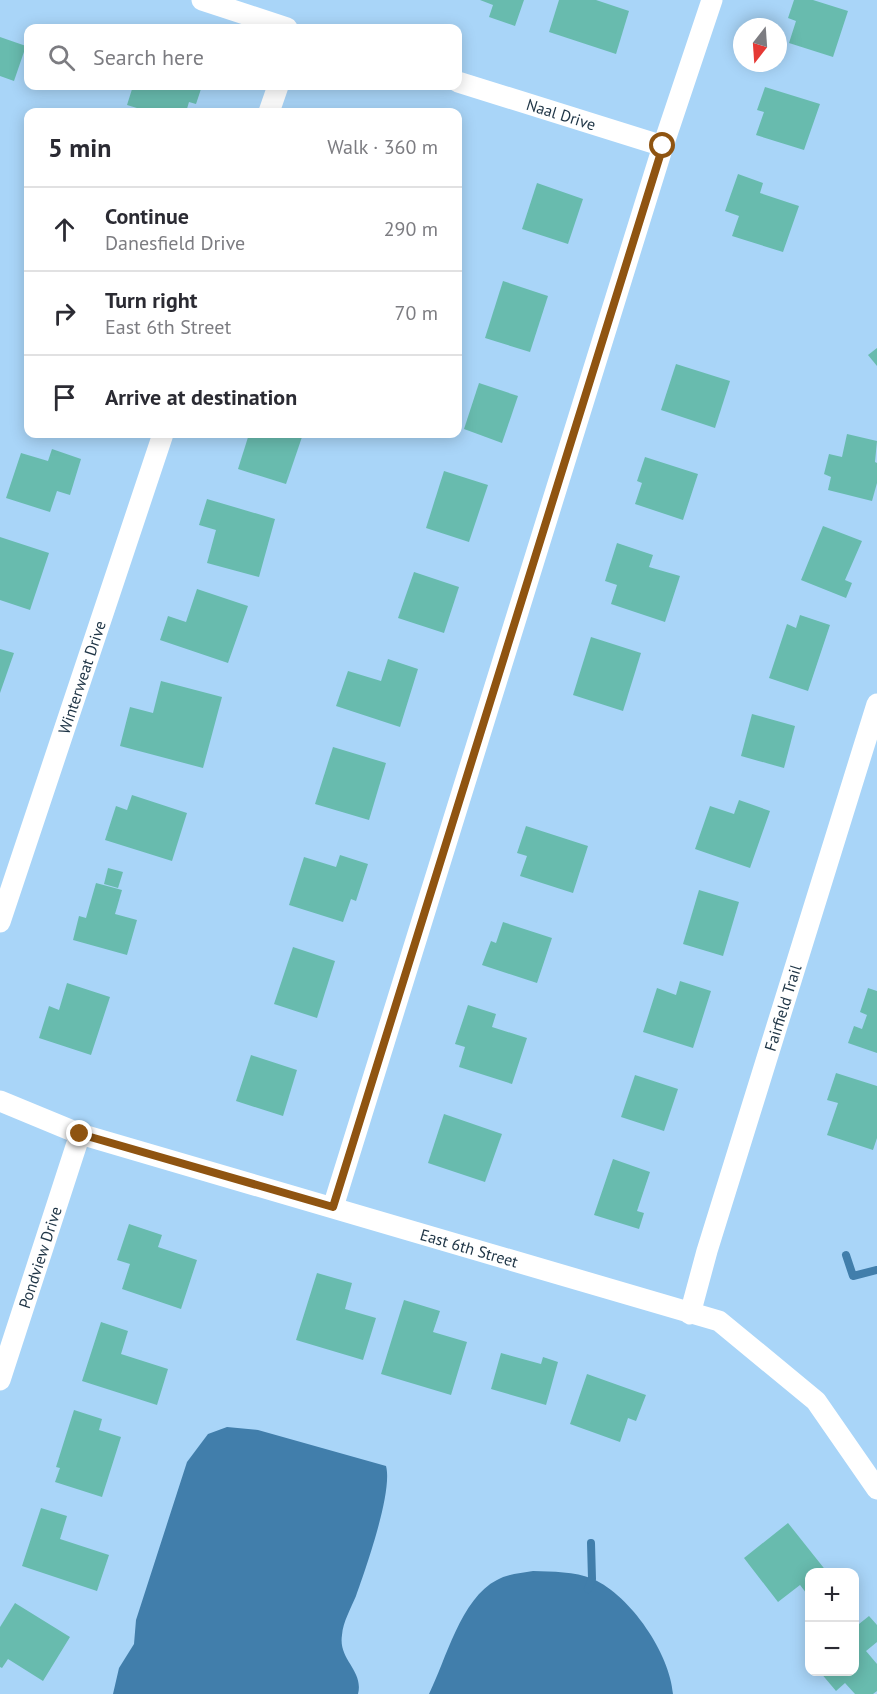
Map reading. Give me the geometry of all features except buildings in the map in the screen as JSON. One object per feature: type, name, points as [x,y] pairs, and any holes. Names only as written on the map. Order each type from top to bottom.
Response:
[{"type":"street","points":[[202,0],[275,24]]},
{"type":"street","points":[[333,1207],[663,146],[712,0]]},
{"type":"street","name":"Naal Drive","points":[[462,83],[663,146]]},
{"type":"street","points":[[270,108],[277,90]]},
{"type":"street","name":"Winterweat Drive","points":[[0,922],[162,438]]},
{"type":"street","name":"Fairfield Trail","points":[[690,1314],[710,1240],[877,704]]},
{"type":"street","name":"East 6th Street","points":[[0,1101],[80,1134],[718,1321],[816,1401],[877,1488]]},
{"type":"street","name":"Pondview Drive","points":[[0,1380],[80,1134]]},
{"type":"water","points":[[227,1427],[258,1430],[386,1466],[386,1493],[382,1511],[342,1635],[344,1651],[357,1678],[358,1694],[113,1694],[119,1668],[134,1644],[136,1620],[187,1462],[208,1434]]},
{"type":"water","points":[[533,1571],[563,1572],[586,1576],[607,1587],[621,1599],[634,1612],[656,1645],[665,1662],[673,1694],[429,1694],[464,1615],[484,1589],[501,1578]]},
{"type":"waterway","points":[[846,1255],[853,1276],[877,1270]]},
{"type":"waterway","points":[[588,1589],[592,1579],[591,1543]]},
{"type":"route","points":[[80,1134],[333,1207],[663,146]]}]
